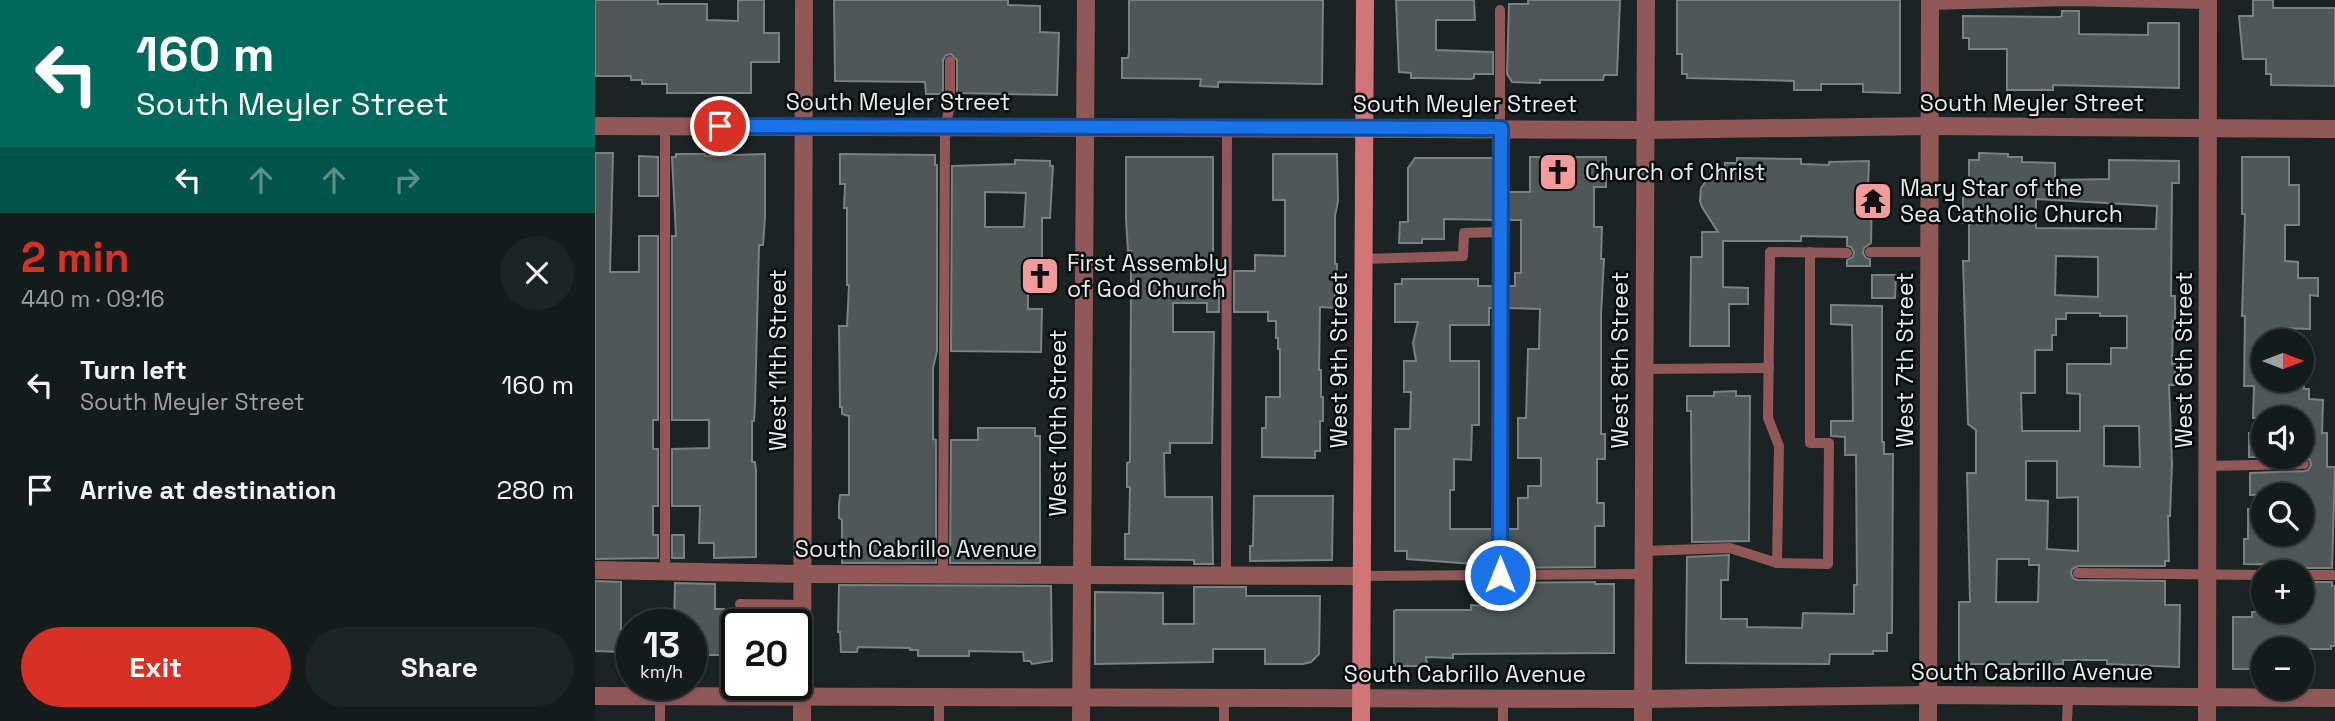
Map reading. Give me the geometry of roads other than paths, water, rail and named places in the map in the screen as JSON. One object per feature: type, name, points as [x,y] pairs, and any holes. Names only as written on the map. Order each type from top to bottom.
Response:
[{"type":"main road","name":"West 9th Street","points":[[1361,721],[1366,0]]},
{"type":"street","name":"West 11th Street","points":[[802,609],[804,0]]},
{"type":"street","name":"West 10th Street","points":[[1081,721],[1086,0]]},
{"type":"street","name":"West 8th Street","points":[[1643,721],[1646,0]]},
{"type":"street","name":"West 7th Street","points":[[1928,721],[1930,2]]},
{"type":"street","name":"West 6th Street","points":[[2207,721],[2208,2]]},
{"type":"street","name":"South Meyler Street","points":[[595,126],[1645,130],[1930,126],[2335,129]]},
{"type":"street","name":"South Cabrillo Avenue","points":[[595,570],[802,574],[1362,576]]},
{"type":"street","name":"South Cabrillo Avenue","points":[[595,696],[616,695]]},
{"type":"street","name":"South Cabrillo Avenue","points":[[812,696],[1643,699],[1929,695],[2335,698]]},
{"type":"street","name":"West 11th Street","points":[[802,700],[802,721]]},
{"type":"lane","points":[[1930,2],[2208,2]]},
{"type":"lane","points":[[1500,10],[1500,575]]},
{"type":"lane","points":[[943,574],[945,127],[950,106],[950,61]]},
{"type":"lane","points":[[665,126],[665,572]]},
{"type":"lane","points":[[1226,575],[1227,127]]},
{"type":"lane","points":[[1364,259],[1463,256],[1464,233],[1501,232]]},
{"type":"lane","points":[[1777,563],[1779,446],[1769,418],[1770,252],[1847,253]]},
{"type":"lane","points":[[1644,551],[1730,548],[1777,563],[1828,564],[1829,443],[1810,443],[1810,252]]},
{"type":"lane","points":[[1870,252],[1930,252]]},
{"type":"lane","points":[[1645,369],[1769,368]]},
{"type":"lane","points":[[2208,466],[2251,465]]},
{"type":"lane","points":[[2078,573],[2251,575]]},
{"type":"lane","points":[[1362,576],[1644,574]]},
{"type":"lane","points":[[2314,575],[2335,575]]},
{"type":"lane","points":[[740,604],[802,605]]},
{"type":"lane","points":[[939,721],[940,696]]},
{"type":"lane","points":[[1224,697],[1224,721]]},
{"type":"lane","points":[[2067,721],[2068,698]]},
{"type":"lane","points":[[1503,699],[1503,721]]},
{"type":"lane","points":[[655,700],[660,721]]},
{"type":"place","name":"Church of Christ","points":[[1558,172]]},
{"type":"place","name":"Mary Star of the Sea Catholic Church","points":[[1873,201]]},
{"type":"place","name":"First Assembly of God Church","points":[[1040,276]]}]
